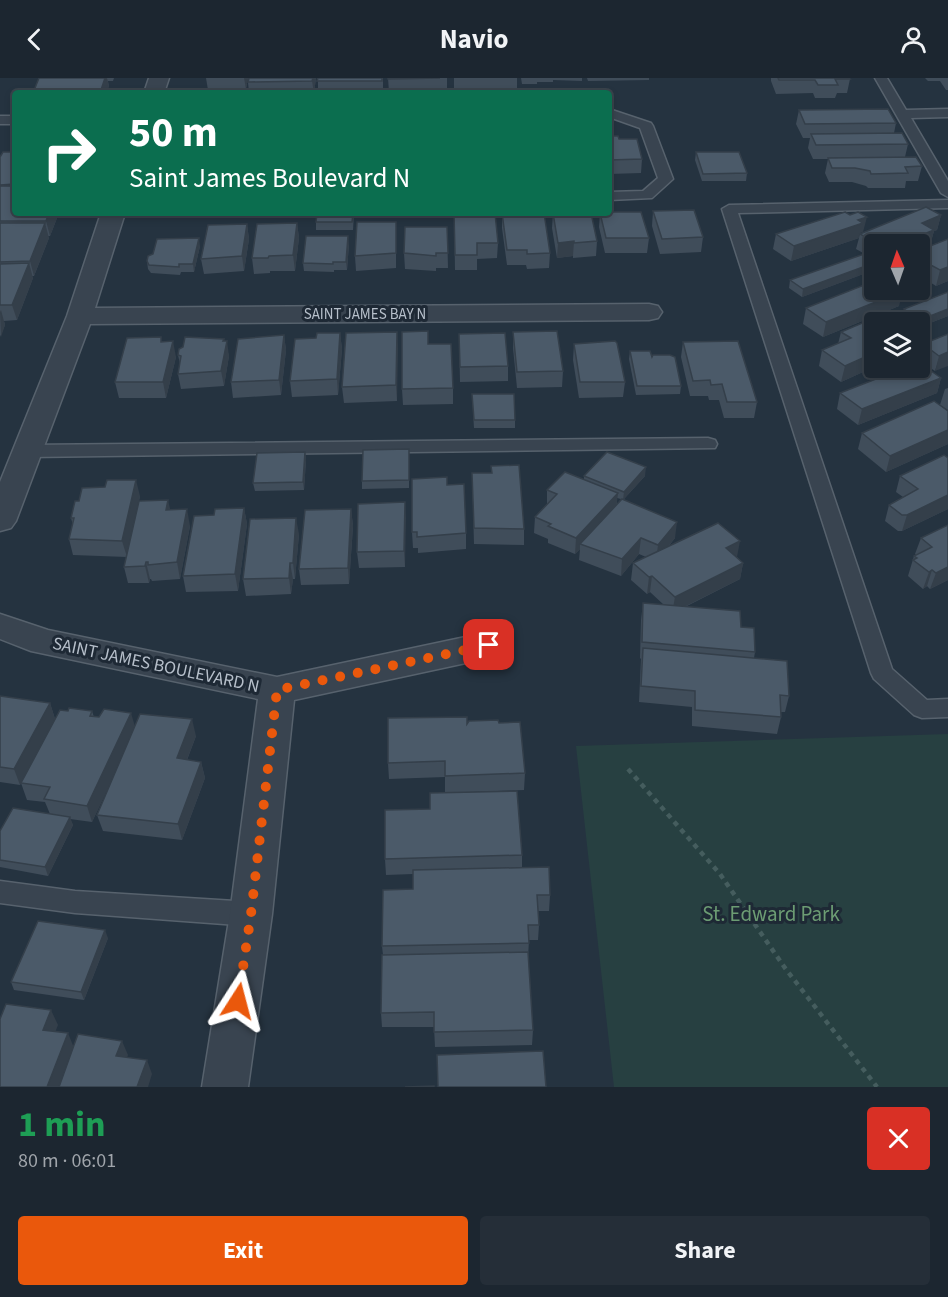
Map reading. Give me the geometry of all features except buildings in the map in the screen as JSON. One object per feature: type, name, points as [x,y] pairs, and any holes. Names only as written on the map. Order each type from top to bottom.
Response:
[{"type":"street","points":[[0,521],[80,316],[112,216]]},
{"type":"street","name":"SAINT JAMES BAY N","points":[[80,316],[649,312]]},
{"type":"street","name":"SAINT JAMES BOULEVARD N","points":[[0,626],[43,642],[277,690],[489,645]]},
{"type":"street","points":[[225,1087],[251,914],[277,690]]},
{"type":"lane","points":[[881,78],[948,193]]},
{"type":"lane","points":[[902,114],[948,113]]},
{"type":"lane","points":[[612,114],[646,126],[666,179],[647,195],[612,196]]},
{"type":"lane","points":[[948,204],[729,209],[882,673],[922,709],[948,708]]},
{"type":"lane","points":[[28,450],[708,444]]},
{"type":"lane","points":[[0,892],[75,902],[251,914]]},
{"type":"path","points":[[628,769],[720,874],[784,968],[877,1087]]},
{"type":"green space","name":"St. Edward Park","points":[[948,734],[948,1087],[614,1087],[576,746]]},
{"type":"route","points":[[238,1001],[251,914],[277,690],[489,645]]}]
